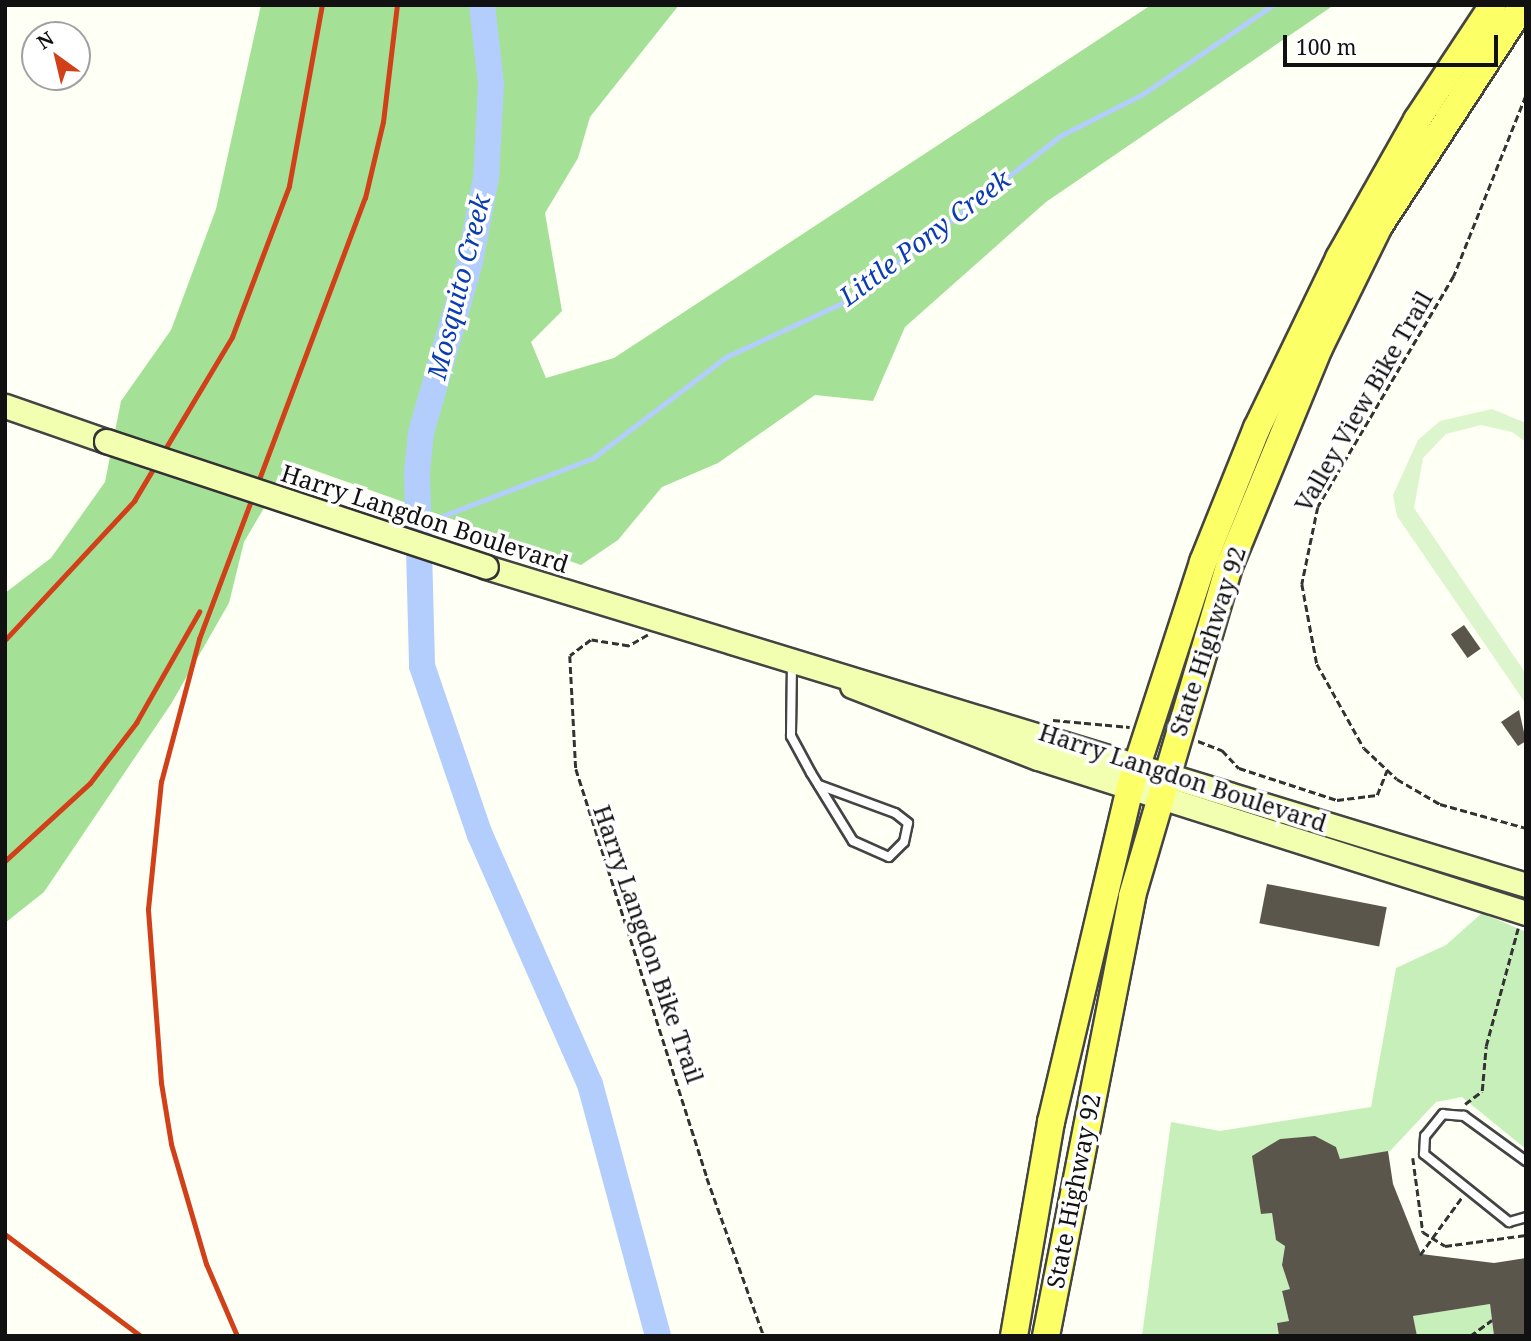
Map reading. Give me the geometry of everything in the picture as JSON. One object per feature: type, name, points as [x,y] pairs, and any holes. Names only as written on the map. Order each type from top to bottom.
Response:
[{"type":"main road","name":"State Highway 92","points":[[1014,1336],[1051,1122],[1134,775],[1203,562],[1291,355],[1417,120],[1493,5]]},
{"type":"main road","name":"State Highway 92","points":[[1046,1336],[1104,1028],[1158,797],[1230,564],[1319,348],[1404,182],[1523,5]]},
{"type":"main road","name":"Harry Langdon Boulevard","points":[[5,406],[486,567],[830,674],[1134,775],[1166,772],[1526,885]]},
{"type":"main road","name":"Harry Langdon Boulevard","points":[[1134,775],[1158,797],[1526,913]]},
{"type":"lane","points":[[792,663],[791,736],[819,785],[853,841],[889,857],[904,842],[908,823],[895,813],[819,785]]},
{"type":"lane","points":[[1526,1161],[1464,1116],[1443,1114],[1425,1136],[1424,1154],[1509,1222],[1526,1217]]},
{"type":"path","name":"Valley View Bike Trail","points":[[1526,96],[1454,276],[1328,489],[1307,543],[1303,605],[1311,648],[1338,711],[1387,770],[1440,804],[1526,828]]},
{"type":"path","name":"Harry Langdon Bike Trail","points":[[653,621],[640,643],[619,647],[591,640],[570,656],[576,769],[706,1178],[764,1336]]},
{"type":"path","points":[[1177,734],[1222,750],[1239,768],[1337,800],[1377,795],[1387,770]]},
{"type":"path","points":[[1420,1255],[1468,1189]]},
{"type":"path","points":[[1470,1336],[1492,1320]]},
{"type":"green space","points":[[261,5],[679,5],[590,117],[578,158],[545,213],[562,311],[531,342],[546,378],[614,358],[1151,5],[1334,5],[1046,202],[905,327],[873,401],[815,395],[718,463],[662,487],[618,540],[581,565],[291,462],[244,542],[229,603],[171,704],[44,892],[5,923],[5,593],[51,558],[105,482],[121,401],[171,330],[216,209]]},
{"type":"green space","points":[[1492,409],[1526,423],[1526,442],[1512,432],[1481,425],[1446,434],[1423,458],[1414,508],[1526,674],[1526,704],[1397,516],[1393,495],[1418,440],[1440,421]]},
{"type":"green space","points":[[1482,913],[1526,932],[1526,1149],[1462,1097],[1436,1102],[1390,1151],[1340,1159],[1336,1147],[1315,1137],[1280,1139],[1252,1156],[1262,1214],[1272,1213],[1276,1239],[1285,1246],[1282,1265],[1291,1289],[1282,1292],[1289,1321],[1277,1323],[1279,1336],[1142,1336],[1171,1122],[1220,1131],[1371,1107],[1396,968],[1446,945]]},
{"type":"green space","points":[[1490,1304],[1494,1336],[1417,1336],[1413,1316]]},
{"type":"building","points":[[1464,625],[1481,649],[1468,658],[1451,634]]},
{"type":"building","points":[[1519,710],[1526,741],[1518,746],[1501,722]]},
{"type":"building","points":[[1267,884],[1387,907],[1379,947],[1259,923]]},
{"type":"building","points":[[1315,1136],[1336,1147],[1340,1159],[1388,1151],[1393,1184],[1421,1254],[1494,1263],[1526,1258],[1526,1336],[1494,1336],[1490,1304],[1413,1316],[1417,1336],[1279,1336],[1277,1323],[1289,1321],[1282,1291],[1290,1289],[1282,1265],[1285,1246],[1276,1240],[1272,1213],[1261,1214],[1252,1156],[1280,1139]]},
{"type":"waterway","name":"Mosquito Creek","points":[[482,5],[491,84],[486,178],[470,262],[421,433],[417,473],[422,666],[480,835],[590,1084],[658,1336]]},
{"type":"waterway","name":"Little Pony Creek","points":[[417,526],[593,458],[726,357],[849,300],[1062,135],[1143,94],[1273,5]]},
{"type":"railway","points":[[5,640],[134,501],[232,337],[289,186],[322,5]]},
{"type":"railway","points":[[237,1336],[206,1264],[171,1144],[161,1083],[148,909],[161,782],[199,639],[365,198],[383,122],[397,5]]},
{"type":"railway","points":[[5,861],[90,783],[136,723],[199,612]]},
{"type":"railway","points":[[5,1234],[141,1336]]}]
